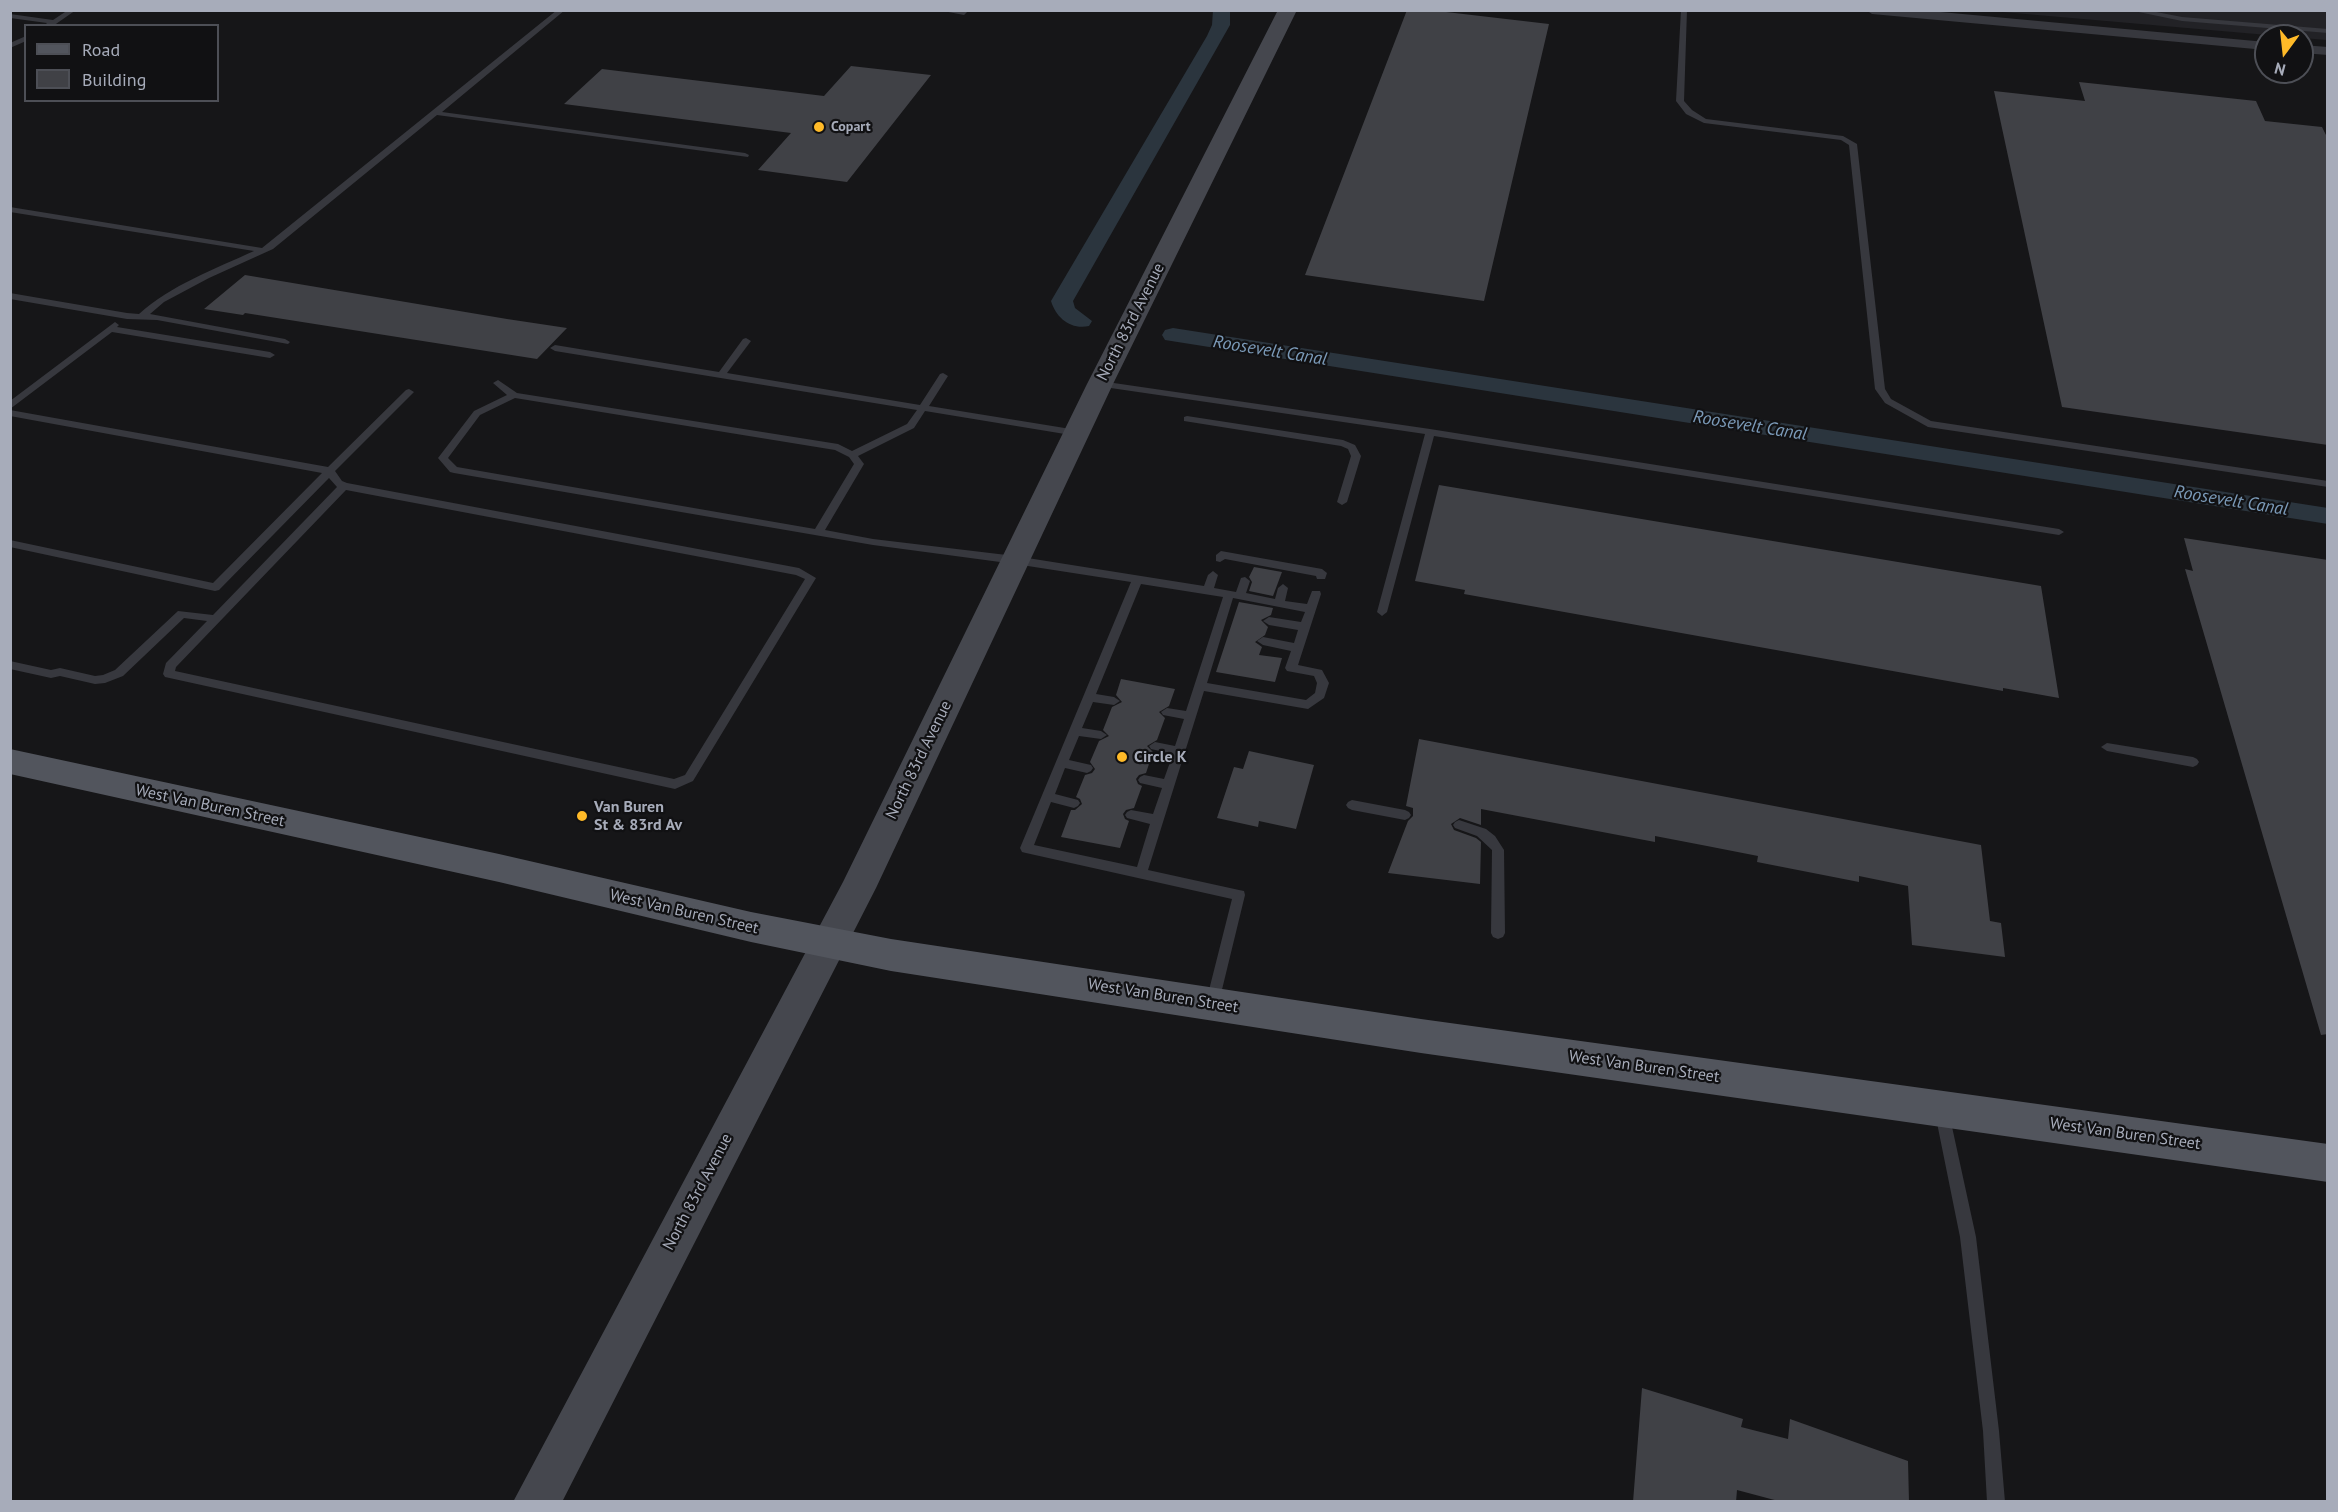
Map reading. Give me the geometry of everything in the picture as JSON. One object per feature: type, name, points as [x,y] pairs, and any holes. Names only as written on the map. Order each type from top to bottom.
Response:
[{"type":"main road","name":"North 83rd Avenue","points":[[536,1502],[829,943],[1100,384],[1288,10]]},
{"type":"main road","name":"West Van Buren Street","points":[[10,761],[891,956],[1421,1036],[2328,1163]]},
{"type":"street","points":[[1872,10],[2004,16],[2254,45]]},
{"type":"lane","points":[[10,16],[50,23],[73,10]]},
{"type":"lane","points":[[143,315],[161,300],[270,246],[562,10]]},
{"type":"lane","points":[[942,10],[964,13],[966,10]]},
{"type":"lane","points":[[1684,10],[1680,100],[1689,112],[1704,121],[1843,138],[1853,144],[1880,389],[1888,401],[1928,424],[2328,484]]},
{"type":"lane","points":[[2132,10],[2182,19],[2328,31]]},
{"type":"lane","points":[[10,46],[24,39]]},
{"type":"lane","points":[[436,114],[745,155]]},
{"type":"lane","points":[[10,209],[262,250]]},
{"type":"lane","points":[[10,296],[128,315],[143,315],[285,342]]},
{"type":"lane","points":[[10,406],[128,315]]},
{"type":"lane","points":[[110,329],[270,355]]},
{"type":"lane","points":[[721,375],[747,341]]},
{"type":"lane","points":[[555,348],[1077,433]]},
{"type":"lane","points":[[852,454],[911,426],[943,376]]},
{"type":"lane","points":[[498,382],[514,395],[838,447],[852,454],[859,464],[818,533]]},
{"type":"lane","points":[[1100,384],[1430,432],[2059,532]]},
{"type":"lane","points":[[10,543],[215,587],[409,392]]},
{"type":"lane","points":[[514,395],[477,412],[442,458],[454,470],[818,533],[1014,560],[1311,609]]},
{"type":"lane","points":[[10,413],[330,471],[338,483],[344,486],[799,572],[811,578],[689,778],[675,784],[169,674],[170,666],[344,486]]},
{"type":"lane","points":[[1187,419],[1343,443],[1352,447],[1356,456],[1342,502]]},
{"type":"lane","points":[[1382,612],[1430,432]]},
{"type":"lane","points":[[1220,558],[1221,555],[1322,573],[1321,576]]},
{"type":"lane","points":[[1208,591],[1213,575]]},
{"type":"lane","points":[[1137,581],[1026,848],[1239,895],[1213,1003]]},
{"type":"lane","points":[[1141,873],[1201,686],[1235,595],[1245,581]]},
{"type":"lane","points":[[1279,603],[1283,588]]},
{"type":"lane","points":[[1201,686],[1308,705],[1320,695],[1323,683],[1318,673],[1291,668],[1316,594]]},
{"type":"lane","points":[[10,665],[51,674],[60,672],[95,680],[105,679],[119,673],[182,614],[216,619]]},
{"type":"lane","points":[[1269,621],[1305,627]]},
{"type":"lane","points":[[1263,641],[1298,648]]},
{"type":"lane","points":[[1089,697],[1114,701]]},
{"type":"lane","points":[[1167,712],[1191,716]]},
{"type":"lane","points":[[1075,731],[1101,735]]},
{"type":"lane","points":[[1155,746],[1180,751]]},
{"type":"lane","points":[[2107,747],[2193,762]]},
{"type":"lane","points":[[1062,763],[1088,768]]},
{"type":"lane","points":[[1144,780],[1169,785]]},
{"type":"lane","points":[[1048,797],[1074,803]]},
{"type":"lane","points":[[1352,805],[1405,815]]},
{"type":"lane","points":[[1131,815],[1157,820]]},
{"type":"lane","points":[[1459,825],[1480,830],[1493,839],[1498,850],[1498,933]]},
{"type":"lane","points":[[1941,1108],[1968,1237],[1991,1431],[1996,1502]]},
{"type":"shaded area","points":[[1991,11],[2327,11],[2327,40],[2314,39],[2314,24],[2254,24],[2254,34]]},
{"type":"building","points":[[1407,10],[1429,10],[1549,24],[1484,301],[1305,275]]},
{"type":"building","name":"Copart","points":[[851,66],[931,75],[847,182],[758,170],[791,133],[564,104],[602,69],[824,96]]},
{"type":"building","points":[[2079,82],[2256,101],[2265,121],[2322,127],[2328,139],[2328,445],[2062,407],[1994,91],[2085,101]]},
{"type":"building","points":[[245,275],[567,328],[537,359],[245,313],[243,315],[204,309]]},
{"type":"building","points":[[1439,485],[2041,586],[2059,698],[2003,688],[2003,691],[1464,594],[1465,590],[1415,581]]},
{"type":"building","points":[[2184,538],[2328,560],[2328,1034],[2321,1035],[2185,569],[2193,571]]},
{"type":"building","points":[[1254,567],[1282,572],[1273,596],[1249,591],[1252,582],[1249,577]]},
{"type":"building","points":[[1239,602],[1273,608],[1271,615],[1261,620],[1268,627],[1265,635],[1255,642],[1262,647],[1259,655],[1282,658],[1275,682],[1216,672]]},
{"type":"building","name":"Circle K","points":[[1121,679],[1175,689],[1169,706],[1159,712],[1165,718],[1157,740],[1147,746],[1153,752],[1146,773],[1139,775],[1136,779],[1142,786],[1134,808],[1126,810],[1123,814],[1129,821],[1120,848],[1061,837],[1071,810],[1075,810],[1082,804],[1076,797],[1085,775],[1092,773],[1095,769],[1090,762],[1099,741],[1109,736],[1103,730],[1112,707],[1122,702],[1116,695]]},
{"type":"building","points":[[1419,739],[1981,845],[1990,921],[2001,923],[2005,957],[1912,945],[1908,886],[1859,876],[1859,882],[1757,862],[1758,856],[1707,846],[1655,836],[1655,842],[1481,809],[1481,825],[1460,818],[1451,824],[1454,830],[1481,842],[1480,884],[1388,873],[1408,821],[1413,816],[1413,808],[1406,806]]},
{"type":"building","points":[[1249,751],[1314,765],[1296,829],[1259,821],[1258,827],[1217,818],[1234,767],[1243,769]]},
{"type":"building","points":[[1642,1388],[1743,1419],[1741,1427],[1788,1439],[1790,1419],[1908,1461],[1909,1502],[1782,1502],[1737,1490],[1736,1502],[1633,1502]]},
{"type":"waterway","name":"Roosevelt Canal","points":[[1081,321],[1065,311],[1062,301],[1216,36],[1221,25],[1223,13],[1221,10]]},
{"type":"waterway","name":"Roosevelt Canal","points":[[1173,335],[2328,516]]},
{"type":"place","name":"Copart","points":[[819,127]]},
{"type":"place","name":"Circle K","points":[[1122,757]]},
{"type":"place","name":"Van Buren St & 83rd Av","points":[[582,816]]}]
